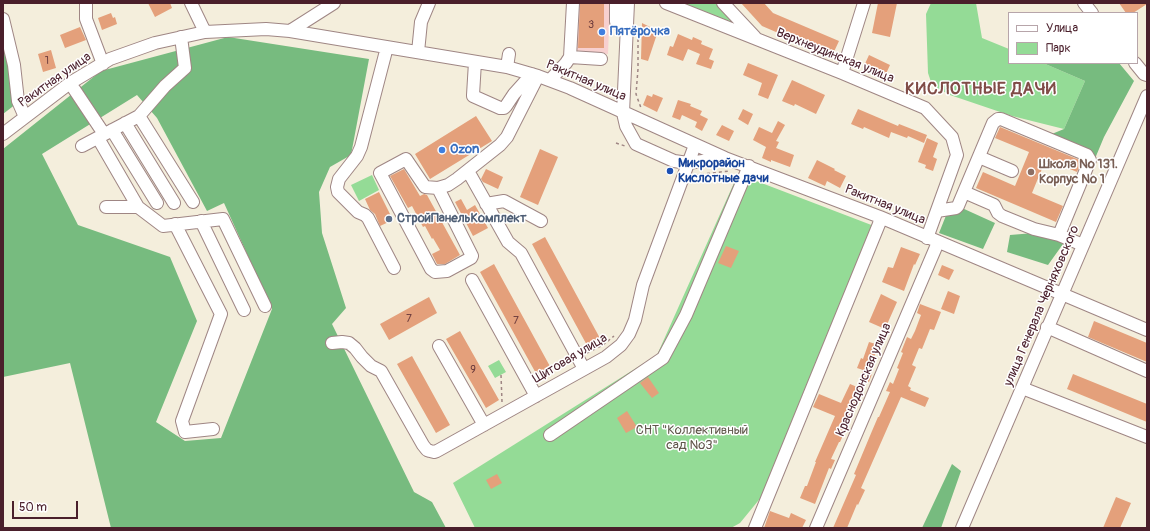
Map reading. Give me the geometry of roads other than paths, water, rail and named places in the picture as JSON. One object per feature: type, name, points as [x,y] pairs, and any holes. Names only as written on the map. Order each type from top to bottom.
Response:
[{"type":"street","points":[[86,3],[86,19],[104,64]]},
{"type":"street","points":[[191,3],[206,32]]},
{"type":"street","points":[[290,31],[334,3]]},
{"type":"street","points":[[418,52],[421,22],[429,3]]},
{"type":"street","points":[[550,80],[570,57],[573,3]]},
{"type":"street","points":[[616,3],[616,22],[619,24],[633,25]]},
{"type":"street","points":[[628,3],[633,25],[623,113],[626,126],[636,144],[674,161],[688,163],[725,158]]},
{"type":"street","name":"Верхнеудинская улица","points":[[667,3],[842,73],[924,108],[952,137],[957,155],[937,211],[932,240]]},
{"type":"street","points":[[723,3],[759,40]]},
{"type":"street","points":[[842,73],[864,3]]},
{"type":"street","points":[[1084,3],[1091,12]]},
{"type":"street","points":[[3,19],[14,65],[18,101],[25,117]]},
{"type":"street","name":"Ракитная улица","points":[[3,134],[70,83],[110,60],[155,43],[206,32],[266,29],[290,31],[507,67],[535,75],[570,88],[695,144],[748,170],[880,218],[1147,330]]},
{"type":"street","points":[[82,146],[139,116],[165,86],[185,68],[181,37]]},
{"type":"street","points":[[387,47],[361,147],[357,156],[339,179],[337,187],[338,192],[358,212],[368,218],[394,268]]},
{"type":"street","points":[[507,67],[509,54]]},
{"type":"street","points":[[570,57],[601,59]]},
{"type":"street","points":[[475,62],[473,96],[500,108],[504,108],[514,94],[535,75]]},
{"type":"street","points":[[1136,64],[1144,74],[1147,75]]},
{"type":"street","points":[[438,188],[472,256],[471,258],[447,271],[434,272],[430,269],[380,173],[406,159],[425,187],[438,188],[448,185],[500,145],[507,137],[535,75]]},
{"type":"street","points":[[70,83],[105,134],[157,203]]},
{"type":"street","name":"улица Генерала Черняховского","points":[[962,528],[1147,96]]},
{"type":"street","points":[[139,116],[193,202]]},
{"type":"street","points":[[937,211],[956,208],[958,206],[993,123],[998,119],[1087,155],[1090,160],[1059,235]]},
{"type":"street","points":[[125,123],[174,203]]},
{"type":"street","points":[[105,134],[138,207],[163,226],[223,219],[265,306]]},
{"type":"street","name":"Щитовая улица","points":[[332,343],[342,342],[349,344],[355,348],[362,358],[371,366],[381,371],[423,445],[430,452],[437,451],[606,357],[621,345],[629,334],[635,320],[643,285],[695,144]]},
{"type":"street","points":[[979,157],[1012,171]]},
{"type":"street","points":[[550,435],[662,358],[686,315],[748,170]]},
{"type":"street","points":[[468,171],[508,242],[521,253],[584,369]]},
{"type":"street","points":[[964,192],[994,205],[998,213],[1002,216],[1034,229],[1059,235],[1083,245]]},
{"type":"street","points":[[486,204],[504,201],[541,221]]},
{"type":"street","points":[[106,207],[138,207]]},
{"type":"street","points":[[755,528],[880,218]]},
{"type":"street","points":[[201,221],[244,310]]},
{"type":"street","points":[[175,224],[221,314],[182,421],[185,432],[213,429]]},
{"type":"street","name":"Краснодонская улица","points":[[816,528],[936,247],[932,240]]},
{"type":"street","points":[[472,280],[536,396]]},
{"type":"street","points":[[1047,327],[1147,371]]},
{"type":"street","points":[[439,346],[484,425]]},
{"type":"street","points":[[1022,388],[1147,437]]},
{"type":"place","name":"Пятёрочка","points":[[602,32]]},
{"type":"place","name":"Ozon","points":[[442,150]]},
{"type":"place","name":"Микрорайон Кислотные дачи","points":[[670,171]]},
{"type":"place","name":"Школа № 131. Корпус № 1","points":[[1031,172]]},
{"type":"place","name":"СтройПанельКомплект","points":[[389,219]]},
{"type":"district","name":"КИСЛОТНЫЕ ДАЧИ","points":[[981,90]]},
{"type":"park label","name":"СНТ \"Коллективный сад №3\"","points":[[692,438]]}]
